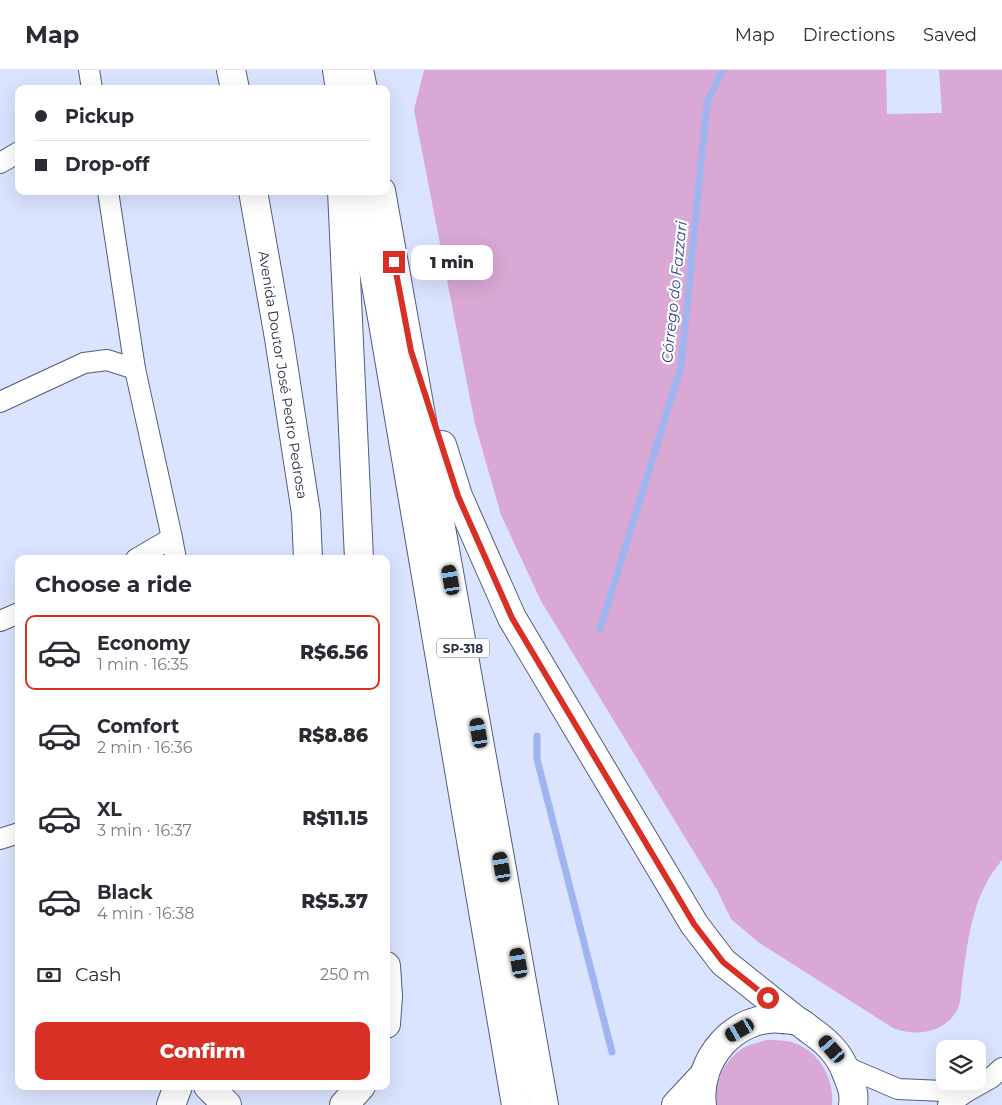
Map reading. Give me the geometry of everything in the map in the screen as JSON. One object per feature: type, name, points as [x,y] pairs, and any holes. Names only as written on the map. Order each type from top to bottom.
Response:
[{"type":"main road","points":[[231,70],[233,85]]},
{"type":"main road","points":[[337,70],[339,85]]},
{"type":"main road","points":[[359,70],[362,85]]},
{"type":"main road","name":"Avenida Doutor José Pedro Pedrosa","points":[[254,195],[279,338],[304,504],[308,555]]},
{"type":"main road","points":[[342,195],[359,555]]},
{"type":"main road","name":"SP-318","points":[[360,195],[516,1105]]},
{"type":"main road","name":"SP-318","points":[[383,195],[544,1105]]},
{"type":"main road","points":[[411,351],[458,496],[512,618],[694,924],[723,962],[825,1041],[844,1066],[854,1094],[853,1105]]},
{"type":"main road","points":[[702,1105],[701,1096],[704,1075],[714,1054],[729,1036],[750,1024],[774,1018],[797,1021]]},
{"type":"main road","points":[[676,1105],[704,1075]]},
{"type":"main road","points":[[171,1105],[177,1090]]},
{"type":"main road","points":[[212,1090],[227,1105]]},
{"type":"main road","points":[[344,1105],[357,1090]]},
{"type":"street","points":[[89,70],[91,85]]},
{"type":"street","points":[[0,163],[15,154]]},
{"type":"street","points":[[109,195],[135,369],[175,555]]},
{"type":"street","points":[[0,402],[84,363],[107,360],[135,369]]},
{"type":"street","points":[[143,555],[172,538]]},
{"type":"street","points":[[0,621],[15,615]]},
{"type":"street","points":[[0,839],[15,834]]},
{"type":"street","points":[[844,1066],[898,1088],[966,1092]]},
{"type":"street","points":[[948,1105],[991,1078],[1002,1068]]},
{"type":"shaded area","points":[[424,70],[886,70],[887,114],[942,113],[939,70],[1002,70],[1002,860],[992,873],[978,901],[970,930],[959,1006],[952,1018],[945,1024],[929,1031],[920,1032],[902,1031],[893,1028],[758,942],[731,919],[717,890],[541,601],[501,515],[475,424],[414,110]]},
{"type":"shaded area","points":[[766,1040],[797,1044],[815,1056],[827,1073],[832,1094],[832,1105],[717,1105],[717,1087],[727,1063],[740,1050]]},
{"type":"waterway","name":"Córrego do Fazzari","points":[[600,629],[681,367],[707,103],[722,70]]},
{"type":"waterway","points":[[537,736],[537,759],[612,1052]]},
{"type":"route","points":[[394,262],[411,351],[458,496],[512,618],[694,924],[723,962],[768,998]]}]
